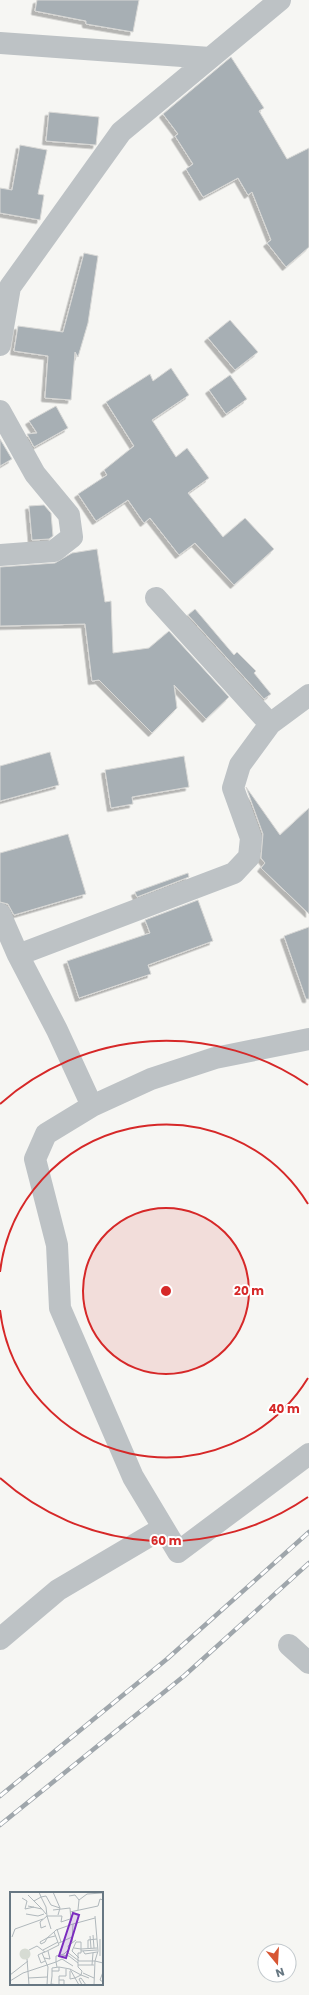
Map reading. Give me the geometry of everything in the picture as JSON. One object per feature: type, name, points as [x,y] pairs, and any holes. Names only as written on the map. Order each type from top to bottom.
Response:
[{"type":"street","points":[[0,345],[5,286],[121,132],[280,0]]},
{"type":"street","points":[[0,43],[210,58]]},
{"type":"street","points":[[0,411],[35,474],[68,515],[72,537],[54,550],[0,555]]},
{"type":"street","points":[[156,598],[270,724]]},
{"type":"street","points":[[18,955],[234,873],[249,858],[251,838],[233,788],[240,765],[270,724],[309,695]]},
{"type":"street","points":[[0,914],[18,955],[57,1030],[92,1106]]},
{"type":"street","points":[[309,1039],[215,1058],[151,1079],[92,1106],[46,1134],[36,1159],[57,1245],[60,1308],[133,1477],[178,1552],[309,1454]]},
{"type":"street","points":[[0,1639],[58,1590],[164,1528]]},
{"type":"street","points":[[289,1645],[309,1663]]},
{"type":"building","points":[[37,0],[139,0],[133,32],[86,24],[86,21],[35,11]]},
{"type":"building","points":[[231,57],[264,108],[259,111],[287,159],[309,148],[309,247],[286,267],[267,243],[271,240],[252,192],[248,195],[238,178],[203,197],[186,169],[193,164],[175,136],[178,134],[163,114]]},
{"type":"building","points":[[49,112],[99,117],[96,145],[46,141]]},
{"type":"building","points":[[20,145],[47,150],[38,194],[44,195],[40,220],[0,213],[0,188],[12,190]]},
{"type":"building","points":[[84,253],[98,256],[88,323],[78,357],[75,352],[71,400],[45,398],[48,356],[14,351],[18,326],[63,332]]},
{"type":"building","points":[[230,320],[258,352],[235,370],[208,338]]},
{"type":"building","points":[[171,368],[189,395],[152,420],[176,457],[187,448],[209,478],[188,493],[223,537],[245,518],[274,549],[234,585],[195,543],[179,555],[150,518],[144,523],[128,500],[96,521],[78,494],[107,475],[104,470],[134,446],[106,402],[150,374],[153,381]]},
{"type":"building","points":[[230,375],[247,399],[226,414],[209,390]]},
{"type":"building","points":[[56,406],[68,428],[34,447],[27,434],[37,433],[29,421]]},
{"type":"building","points":[[0,439],[12,459],[0,466]]},
{"type":"building","points":[[44,505],[51,513],[53,536],[49,539],[32,540],[29,506]]},
{"type":"building","points":[[97,549],[105,602],[111,601],[113,653],[149,648],[169,631],[229,697],[206,719],[174,685],[177,708],[152,733],[99,680],[92,681],[85,624],[0,626],[0,567],[55,563],[72,553]]},
{"type":"building","points":[[195,609],[234,655],[237,652],[256,671],[254,673],[271,694],[264,699],[188,615]]},
{"type":"building","points":[[50,752],[59,785],[0,801],[0,766]]},
{"type":"building","points":[[184,756],[189,787],[132,797],[133,804],[111,808],[105,770]]},
{"type":"building","points":[[246,787],[280,835],[309,808],[309,914],[261,868],[265,863],[261,858],[263,834]]},
{"type":"building","points":[[68,834],[86,894],[14,915],[8,904],[0,902],[0,853]]},
{"type":"building","points":[[188,873],[189,877],[137,897],[135,892]]},
{"type":"building","points":[[198,900],[213,941],[148,965],[151,974],[79,998],[67,961],[150,933],[145,920]]},
{"type":"building","points":[[309,927],[309,999],[306,999],[284,936]]},
{"type":"railway","points":[[0,1796],[167,1659],[309,1532]]},
{"type":"railway","points":[[0,1825],[184,1676],[309,1563]]}]
